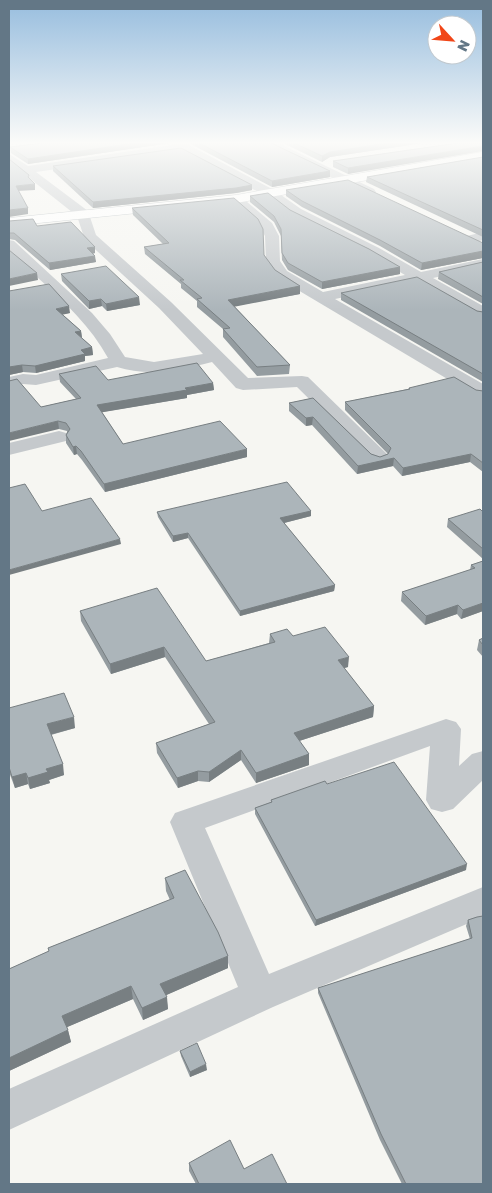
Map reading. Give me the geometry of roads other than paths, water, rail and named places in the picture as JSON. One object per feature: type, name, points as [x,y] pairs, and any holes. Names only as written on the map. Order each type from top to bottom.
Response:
[{"type":"street","points":[[65,199],[82,214],[90,237],[121,264],[243,384],[302,381],[379,457]]},
{"type":"street","points":[[9,222],[230,199]]},
{"type":"street","points":[[237,199],[265,223],[272,236],[273,261],[281,274],[483,392]]},
{"type":"street","points":[[278,199],[296,212],[364,245],[483,312]]},
{"type":"street","points":[[459,232],[479,240]]},
{"type":"street","points":[[11,249],[49,280],[97,328],[109,343],[118,361]]},
{"type":"street","points":[[323,297],[483,263]]},
{"type":"street","points":[[102,267],[121,264]]},
{"type":"street","points":[[9,382],[23,379],[36,380],[118,361],[127,365],[157,367],[216,356]]},
{"type":"street","points":[[9,450],[59,437]]},
{"type":"street","points":[[260,996],[186,822],[446,729],[442,800],[483,762]]},
{"type":"street","points":[[9,1110],[260,996],[483,902]]}]
